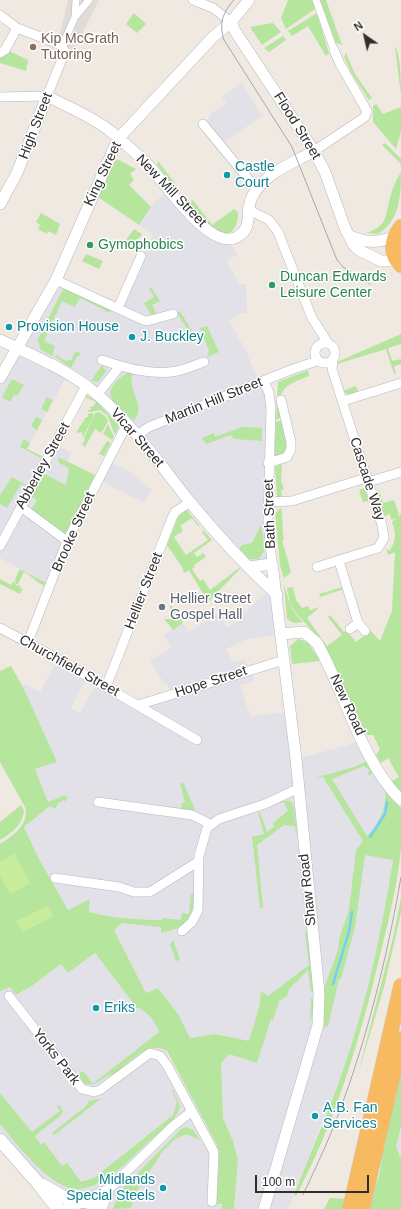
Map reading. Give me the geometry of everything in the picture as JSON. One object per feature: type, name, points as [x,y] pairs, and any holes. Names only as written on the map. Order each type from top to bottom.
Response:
[{"type":"highway","points":[[399,229],[392,248],[399,263]]},
{"type":"highway","points":[[350,1209],[401,986]]},
{"type":"highway","points":[[362,1209],[401,1039]]},
{"type":"main road","points":[[0,1140],[38,1183],[58,1209]]},
{"type":"main road","points":[[38,1183],[76,1204],[90,1202],[98,1209]]},
{"type":"street","name":"High Street","points":[[74,17],[76,0]]},
{"type":"street","name":"High Street","points":[[0,204],[17,173],[65,52],[60,45],[74,17],[89,0]]},
{"type":"street","points":[[192,0],[213,8],[231,22]]},
{"type":"street","name":"King Street","points":[[0,378],[56,280],[118,139],[213,37],[231,22],[249,0]]},
{"type":"street","points":[[312,318],[316,357],[328,363],[335,350],[332,345],[328,343],[312,318],[278,232],[269,220],[247,209],[252,197],[260,185],[273,173],[314,151],[365,117],[367,111],[343,70],[316,0]]},
{"type":"street","points":[[0,15],[17,28],[60,45]]},
{"type":"street","name":"Flood Street","points":[[231,22],[235,31],[314,151],[325,172],[345,228],[356,247],[367,255],[381,261],[399,263]]},
{"type":"street","points":[[0,53],[4,50],[17,28]]},
{"type":"street","points":[[0,97],[48,96]]},
{"type":"street","name":"New Mill Street","points":[[48,96],[108,129],[147,164],[195,220],[216,236],[226,239],[239,236],[244,231],[249,218],[247,209]]},
{"type":"street","points":[[203,124],[250,181],[260,185]]},
{"type":"street","points":[[350,236],[365,242],[380,242],[399,229]]},
{"type":"street","points":[[118,308],[141,256]]},
{"type":"street","points":[[56,280],[147,321],[173,314]]},
{"type":"street","name":"Vicar Street","points":[[0,340],[18,347],[49,363],[86,386],[97,395],[137,435],[190,502],[229,548],[276,595]]},
{"type":"street","name":"Martin Hill Street","points":[[293,369],[316,350],[320,344],[328,343]]},
{"type":"street","points":[[102,360],[120,366],[160,373],[177,371],[204,362]]},
{"type":"street","name":"Martin Hill Street","points":[[137,435],[149,427],[293,369],[313,362],[328,363]]},
{"type":"street","name":"Cascade Way","points":[[317,567],[378,548],[384,538],[382,524],[343,402],[328,363]]},
{"type":"street","points":[[97,395],[120,366]]},
{"type":"street","name":"Bath Street","points":[[264,381],[269,393],[271,408],[268,463],[268,521],[272,564]]},
{"type":"street","points":[[343,402],[401,383]]},
{"type":"street","name":"Abberley Street","points":[[0,546],[86,386]]},
{"type":"street","name":"Bath Street","points":[[268,463],[287,458],[291,449],[281,400]]},
{"type":"street","name":"Brooke Street","points":[[28,642],[67,541],[127,424]]},
{"type":"street","points":[[268,502],[292,501],[401,472]]},
{"type":"street","name":"Hellier Street","points":[[106,686],[172,518],[176,512],[190,502]]},
{"type":"street","points":[[21,507],[67,541]]},
{"type":"street","points":[[339,560],[358,623],[365,631]]},
{"type":"street","points":[[248,567],[272,564]]},
{"type":"street","name":"Shaw Road","points":[[264,1209],[318,1025],[319,993],[299,788],[272,564]]},
{"type":"street","points":[[350,630],[358,623]]},
{"type":"street","name":"Churchfield Street","points":[[0,628],[106,686],[197,740]]},
{"type":"street","name":"New Road","points":[[281,634],[304,632],[317,643],[368,751],[386,781],[401,800]]},
{"type":"street","name":"Hope Street","points":[[138,705],[284,660]]},
{"type":"street","points":[[182,931],[192,922],[198,910],[199,861],[204,832],[210,824],[225,816],[265,804],[299,788]]},
{"type":"street","points":[[98,802],[192,815],[210,824]]},
{"type":"street","points":[[55,878],[119,887],[134,892],[150,892],[199,861]]},
{"type":"street","name":"Yorks Park","points":[[9,996],[82,1089],[94,1092],[100,1090],[144,1056],[155,1054],[160,1056],[167,1065],[214,1152],[212,1202]]},
{"type":"street","points":[[76,1204],[110,1188],[172,1127],[192,1111]]},
{"type":"street","points":[[102,1209],[110,1188]]},
{"type":"shaded area","points":[[68,0],[99,0],[71,56],[63,44],[55,37],[60,33]]},
{"type":"shaded area","points":[[242,82],[262,116],[223,143],[203,124],[210,118],[209,115],[226,103],[222,97]]},
{"type":"shaded area","points":[[169,189],[234,248],[237,255],[226,261],[240,284],[246,284],[247,313],[241,313],[229,321],[246,351],[259,382],[269,393],[272,564],[248,567],[137,435],[68,374],[27,449],[47,459],[55,444],[71,453],[67,462],[99,478],[108,461],[130,472],[152,490],[144,503],[98,480],[51,585],[38,581],[39,579],[0,558],[0,378],[56,280],[118,308],[141,256],[153,235],[139,225],[154,203]]},
{"type":"shaded area","points":[[270,589],[281,634],[247,639],[226,649],[233,662],[245,659],[255,681],[240,685],[250,716],[290,712],[296,759],[348,745],[362,739],[401,800],[401,828],[393,860],[382,930],[361,1013],[343,1071],[288,1209],[234,1209],[238,1160],[233,1141],[223,1118],[221,1088],[221,1063],[229,1054],[214,1034],[190,1038],[178,1014],[158,988],[146,993],[114,930],[122,923],[122,919],[89,912],[90,900],[68,910],[38,857],[24,827],[50,806],[35,769],[56,762],[23,687],[25,684],[40,692],[58,659],[88,676],[71,708],[80,713],[98,682],[138,705],[171,695],[167,683],[164,683],[150,661],[171,648],[164,635],[183,623],[188,632],[217,614],[228,628]]},
{"type":"shaded area","points":[[95,953],[136,1007],[145,1011],[157,1025],[168,1056],[217,1145],[219,1163],[216,1204],[222,1204],[222,1209],[72,1209],[0,1140],[0,991],[10,987],[17,995],[32,986],[61,964],[68,973]]},
{"type":"shaded area","points":[[401,1127],[401,1159],[396,1147]]},
{"type":"green space","points":[[288,0],[313,0],[315,9],[286,29],[281,18]]},
{"type":"green space","points":[[320,0],[326,0],[342,45],[336,43],[335,41]]},
{"type":"green space","points":[[134,13],[146,24],[137,33],[126,24]]},
{"type":"green space","points":[[317,13],[329,54],[326,56],[308,26],[292,36],[288,31]]},
{"type":"green space","points":[[273,23],[281,32],[262,45],[250,27]]},
{"type":"green space","points":[[283,36],[286,40],[269,52],[264,48]]},
{"type":"green space","points":[[395,47],[400,62],[401,95]]},
{"type":"green space","points":[[9,51],[28,60],[26,71],[0,63],[0,56],[6,55]]},
{"type":"green space","points":[[346,53],[355,74],[372,98],[369,100],[352,74],[344,57]]},
{"type":"green space","points":[[376,104],[383,114],[401,107],[401,131],[396,149],[373,122],[373,106]]},
{"type":"green space","points":[[385,143],[401,159],[401,164],[382,145]]},
{"type":"green space","points":[[117,159],[136,169],[130,174],[134,180],[129,185],[151,207],[139,225],[98,197],[110,170]]},
{"type":"green space","points":[[158,161],[181,191],[178,193],[157,165]]},
{"type":"green space","points":[[401,172],[400,198],[395,215],[391,222],[378,234],[366,233],[382,224],[386,216],[392,191]]},
{"type":"green space","points":[[186,197],[190,202],[193,200],[212,225],[234,209],[238,212],[235,227],[228,234],[216,232],[182,200]]},
{"type":"green space","points":[[41,213],[60,224],[56,235],[48,231],[47,234],[38,229],[40,225],[36,222]]},
{"type":"green space","points":[[134,229],[142,234],[133,246],[126,240]]},
{"type":"green space","points":[[86,254],[103,261],[99,269],[82,261]]},
{"type":"green space","points":[[64,287],[111,308],[110,313],[80,298],[75,307],[62,301],[44,341],[55,346],[52,356],[40,349],[38,339]]},
{"type":"green space","points":[[151,287],[160,301],[152,305],[157,315],[152,316],[144,303],[154,297],[149,289]]},
{"type":"green space","points":[[180,311],[192,331],[189,332],[177,313]]},
{"type":"green space","points":[[207,326],[219,352],[207,357],[209,351],[200,328]]},
{"type":"green space","points":[[401,334],[401,344],[388,348],[392,361],[401,359],[401,364],[394,366],[396,374],[394,374],[386,349],[337,364],[337,362]]},
{"type":"green space","points":[[76,351],[80,353],[80,356],[78,355],[71,368],[55,357],[56,355],[66,361],[71,360]]},
{"type":"green space","points":[[102,365],[106,371],[98,382],[91,381]]},
{"type":"green space","points":[[308,370],[309,376],[287,386],[281,394],[281,417],[276,420],[278,382]]},
{"type":"green space","points":[[134,371],[132,384],[138,403],[138,415],[134,421],[113,401],[110,395],[115,383],[118,380],[126,374]]},
{"type":"green space","points":[[12,379],[24,385],[17,396],[14,395],[10,402],[2,397]]},
{"type":"green space","points":[[356,386],[358,392],[349,395],[343,391]]},
{"type":"green space","points":[[86,395],[97,402],[119,426],[115,435],[107,415],[100,410],[90,412],[87,411],[91,409],[90,406],[93,407],[96,402],[85,397]]},
{"type":"green space","points":[[47,397],[53,400],[47,412],[41,409]]},
{"type":"green space","points":[[99,412],[106,417],[108,422],[101,433],[95,429],[85,447],[82,445],[85,439],[84,438],[95,413]]},
{"type":"green space","points":[[93,413],[93,417],[83,437],[82,432],[76,433],[86,417],[88,417],[88,414]]},
{"type":"green space","points":[[36,417],[42,420],[37,430],[31,426]]},
{"type":"green space","points":[[283,420],[287,436],[288,453],[274,459],[276,422]]},
{"type":"green space","points":[[108,424],[114,437],[112,440],[103,434]]},
{"type":"green space","points":[[242,427],[262,428],[262,441],[234,439],[231,435],[206,444],[202,438],[214,433],[215,437]]},
{"type":"green space","points":[[24,439],[30,443],[27,449],[44,457],[41,458],[20,447]]},
{"type":"green space","points":[[107,441],[111,443],[104,456],[99,454]]},
{"type":"green space","points":[[58,457],[95,475],[65,535],[31,510],[37,500],[30,496],[43,473],[66,485],[69,468],[59,463]]},
{"type":"green space","points":[[282,464],[281,480],[284,489],[281,490],[282,497],[277,497],[275,467]]},
{"type":"green space","points":[[12,477],[28,486],[27,487],[21,484],[7,508],[0,504],[0,495]]},
{"type":"green space","points":[[364,488],[369,501],[363,502],[359,490]]},
{"type":"green space","points":[[377,490],[379,490],[383,503],[394,500],[399,514],[397,518],[391,520],[390,514],[384,516]]},
{"type":"green space","points":[[281,508],[284,539],[282,540],[291,572],[284,578],[280,565],[275,513]]},
{"type":"green space","points":[[187,510],[200,526],[198,526],[192,518],[180,526],[183,531],[174,537],[186,555],[208,540],[202,532],[203,530],[212,540],[194,553],[197,557],[203,553],[206,557],[194,565],[195,567],[192,569],[200,581],[203,579],[210,590],[239,568],[240,569],[208,602],[189,570],[184,573],[182,567],[167,545],[178,517]]},
{"type":"green space","points":[[401,514],[401,793],[392,781],[399,777],[388,758],[381,763],[376,755],[380,749],[373,735],[367,735],[318,637],[296,613],[290,603],[287,588],[293,587],[296,600],[302,608],[308,606],[310,610],[320,607],[307,618],[327,646],[342,635],[328,617],[330,615],[344,632],[347,631],[356,642],[371,631],[380,641],[392,611],[395,552],[388,555],[386,548],[389,551],[395,540],[392,522]]},
{"type":"green space","points":[[261,525],[265,549],[260,558],[250,559],[239,549],[242,545],[252,543]]},
{"type":"green space","points":[[20,569],[46,583],[45,586],[24,572],[18,584],[16,584],[15,579]]},
{"type":"green space","points":[[0,579],[11,585],[14,581],[16,585],[21,586],[20,588],[23,589],[20,594],[0,584]]},
{"type":"green space","points":[[284,584],[293,609],[303,622],[293,623],[287,619]]},
{"type":"green space","points":[[343,587],[344,589],[320,597],[319,594]]},
{"type":"green space","points":[[171,605],[183,623],[173,630],[164,619],[171,619],[174,612],[170,608]]},
{"type":"green space","points":[[298,639],[308,642],[320,661],[292,664],[290,646]]},
{"type":"green space","points":[[11,666],[23,687],[57,762],[35,769],[48,802],[65,795],[66,797],[69,796],[65,802],[64,800],[58,803],[55,809],[50,806],[24,827],[38,857],[68,910],[90,899],[89,912],[134,919],[162,920],[162,918],[181,920],[182,913],[189,914],[191,894],[194,894],[190,916],[183,925],[177,928],[161,933],[161,927],[122,923],[114,930],[146,993],[158,988],[178,1014],[190,1038],[214,1034],[249,1041],[259,1008],[261,991],[268,996],[309,965],[305,933],[307,930],[308,932],[314,992],[311,992],[308,970],[289,989],[287,996],[279,1001],[273,1020],[271,1019],[257,1063],[229,1054],[221,1063],[223,1118],[233,1141],[238,1160],[234,1209],[222,1209],[222,1204],[216,1204],[219,1163],[217,1145],[167,1051],[160,1048],[145,1050],[138,1054],[113,1076],[111,1074],[93,1085],[85,1084],[78,1074],[83,1071],[93,1084],[159,1032],[150,1017],[144,1011],[136,1007],[95,953],[68,973],[61,964],[32,986],[16,995],[10,987],[0,991],[0,844],[10,838],[22,825],[26,815],[26,809],[0,762],[0,671]],"holes":[[[54,916],[23,931],[17,921]]]},
{"type":"green space","points":[[367,761],[374,771],[369,776],[368,773],[370,771],[364,766],[332,779],[367,836],[376,826],[382,814],[385,802],[385,789],[392,800],[401,808],[401,848],[397,880],[360,1033],[332,1116],[296,1196],[294,1195],[338,1086],[352,1044],[373,966],[393,860],[365,855],[355,927],[341,979],[339,979],[328,1026],[323,1028],[324,988],[338,950],[339,939],[349,910],[356,850],[363,841],[323,777],[314,778],[354,767]]},
{"type":"green space","points":[[183,782],[196,812],[148,804],[181,808],[182,803],[185,802],[180,784]]},
{"type":"green space","points":[[282,801],[291,801],[294,807],[297,832],[296,835],[295,826],[284,825],[257,845],[263,908],[260,908],[252,837],[264,834],[258,813],[260,812],[267,832],[274,827],[273,823],[288,811],[284,802],[279,803]]},
{"type":"green space","points":[[21,805],[24,811],[19,824],[12,832],[0,840],[0,822]]},
{"type":"green space","points":[[15,854],[30,883],[10,894],[0,876],[0,861]]},
{"type":"green space","points":[[401,898],[401,913],[384,987],[358,1074],[393,938]]},
{"type":"green space","points":[[48,906],[54,916],[22,932],[17,921]]},
{"type":"green space","points":[[173,940],[180,960],[176,961],[170,944]]},
{"type":"green space","points":[[311,998],[314,999],[310,1024]]},
{"type":"green space","points":[[401,1061],[401,1127],[396,1147],[401,1159],[401,1209],[367,1209],[381,1166],[381,1151]]},
{"type":"green space","points":[[173,1090],[180,1106],[175,1117],[165,1128],[108,1178],[99,1183],[81,1189],[70,1188],[59,1184],[48,1176],[36,1166],[0,1124],[0,1093],[32,1132],[60,1111],[57,1106],[59,1105],[63,1111],[61,1115],[35,1136],[41,1145],[44,1142],[62,1166],[67,1163],[81,1182],[94,1178],[173,1115],[177,1102],[172,1091]]},
{"type":"green space","points":[[102,1098],[53,1135],[52,1133],[85,1107],[89,1101]]},
{"type":"green space","points":[[186,1127],[193,1130],[200,1140],[186,1134],[174,1140],[163,1151],[130,1201],[133,1204],[130,1208],[113,1209],[120,1191],[181,1129]]},
{"type":"green space","points":[[330,1198],[346,1199],[343,1209],[324,1209]]},
{"type":"waterway","points":[[370,837],[385,814],[387,802]]},
{"type":"waterway","points":[[333,984],[349,931],[352,912]]},
{"type":"tram line","points":[[234,0],[224,14],[222,24],[224,40],[292,147],[337,260],[343,267],[370,284]]},
{"type":"tram line","points":[[303,1195],[333,1128],[355,1068],[382,972],[401,877]]},
{"type":"place","name":"Kip McGrath Tutoring","points":[[33,47]]},
{"type":"place","name":"Castle Court","points":[[227,175]]},
{"type":"place","name":"Gymophobics","points":[[90,245]]},
{"type":"place","name":"Duncan Edwards Leisure Center","points":[[272,285]]},
{"type":"place","name":"Provision House","points":[[9,327]]},
{"type":"place","name":"J. Buckley","points":[[132,337]]},
{"type":"place","name":"Hellier Street Gospel Hall","points":[[162,607]]},
{"type":"place","name":"Eriks","points":[[96,1008]]},
{"type":"place","name":"A.B. Fan Services","points":[[315,1116]]},
{"type":"place","name":"Midlands Special Steels","points":[[163,1188]]}]
